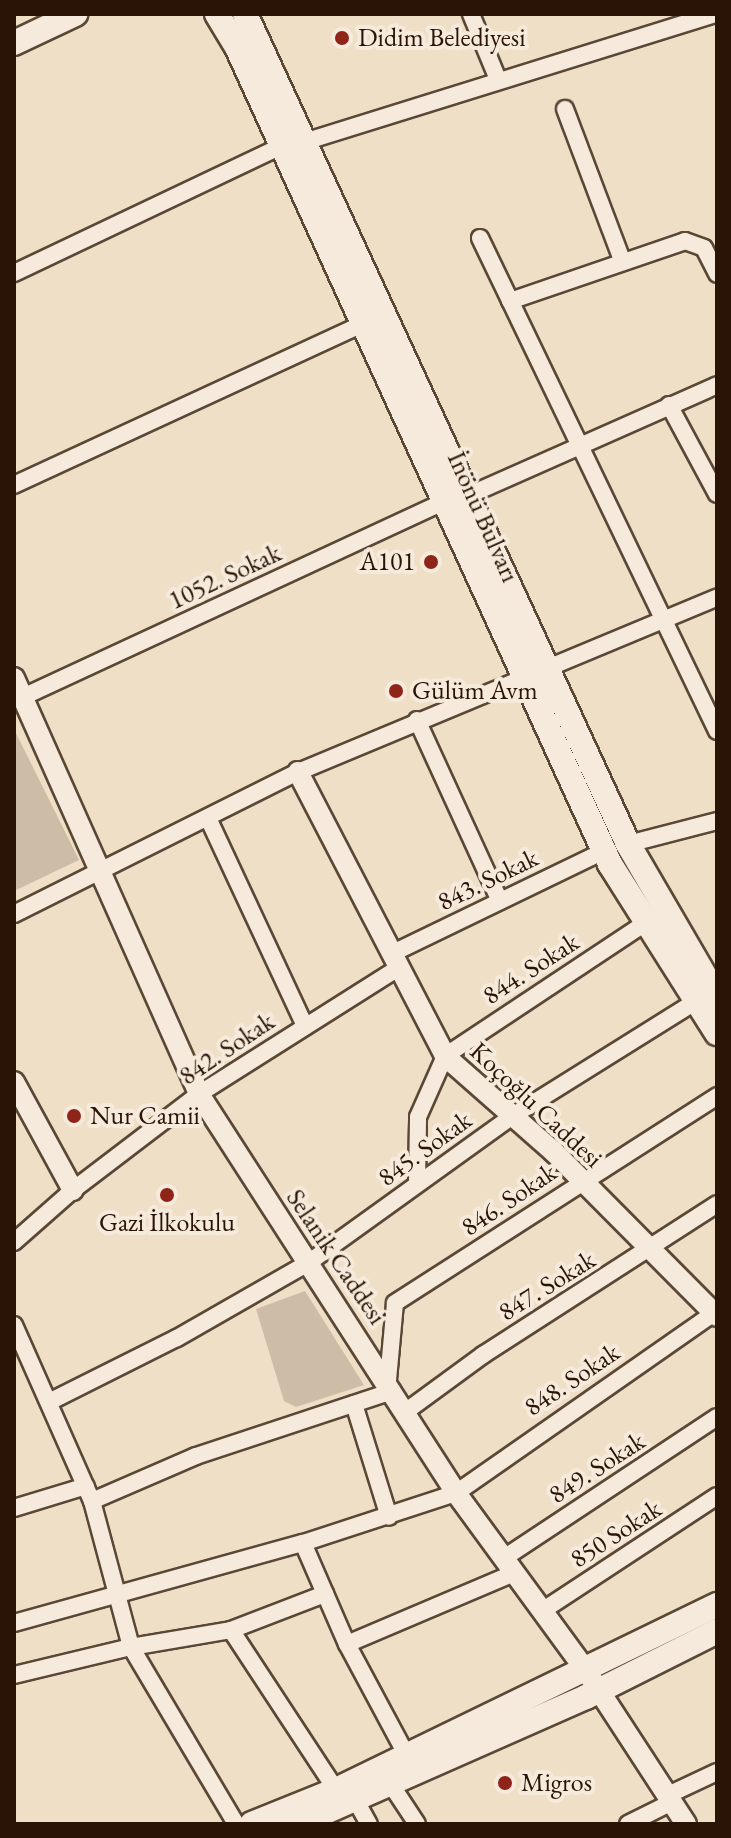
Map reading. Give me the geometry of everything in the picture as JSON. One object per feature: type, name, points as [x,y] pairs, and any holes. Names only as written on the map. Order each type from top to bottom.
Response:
[{"type":"main road","points":[[14,28],[44,14]]},
{"type":"main road","points":[[14,43],[75,14]]},
{"type":"main road","name":"İnönü Bulvarı","points":[[217,14],[292,144],[456,498],[523,678],[604,851],[644,924],[706,999]]},
{"type":"main road","name":"İnönü Bulvarı","points":[[245,14],[292,144],[364,323],[545,668],[706,999],[717,1033]]},
{"type":"main road","points":[[298,1824],[407,1756],[717,1605]]},
{"type":"main road","points":[[252,1824],[390,1783],[598,1691],[717,1631]]},
{"type":"street","points":[[471,14],[497,77]]},
{"type":"street","points":[[14,273],[292,144],[497,77],[714,14]]},
{"type":"street","points":[[565,109],[622,260]]},
{"type":"street","points":[[480,238],[717,731]]},
{"type":"street","points":[[510,301],[622,260],[685,241],[704,248],[717,274]]},
{"type":"street","points":[[14,485],[364,323]]},
{"type":"street","name":"1052. Sokak","points":[[23,697],[456,498],[717,385]]},
{"type":"street","points":[[669,405],[717,494]]},
{"type":"street","points":[[14,914],[298,772],[717,598]]},
{"type":"street","name":"Selanik Caddesi","points":[[14,678],[199,1094],[390,1386],[456,1493],[585,1669],[686,1824]]},
{"type":"street","points":[[417,720],[500,901]]},
{"type":"street","name":"Koçoğlu Caddesi","points":[[298,772],[445,1056],[514,1115],[716,1313]]},
{"type":"street","points":[[208,818],[305,1026]]},
{"type":"street","points":[[628,844],[717,821]]},
{"type":"street","name":"843. Sokak","points":[[396,960],[500,901],[604,851]]},
{"type":"street","name":"844. Sokak","points":[[445,1056],[644,924]]},
{"type":"street","name":"842. Sokak","points":[[14,1242],[73,1190],[199,1094],[305,1026],[396,960]]},
{"type":"street","name":"845. Sokak","points":[[49,1402],[177,1338],[308,1263],[514,1115],[706,999]]},
{"type":"street","points":[[417,1184],[418,1117],[445,1056]]},
{"type":"street","points":[[14,1082],[73,1190]]},
{"type":"street","name":"846. Sokak","points":[[390,1386],[395,1303],[717,1096]]},
{"type":"street","name":"847. Sokak","points":[[405,1412],[483,1355],[717,1204]]},
{"type":"street","name":"848. Sokak","points":[[14,1623],[303,1543],[456,1493],[716,1313]]},
{"type":"street","points":[[14,1325],[89,1493],[131,1647],[236,1824]]},
{"type":"street","points":[[14,1508],[89,1493],[354,1404],[390,1386]]},
{"type":"street","points":[[354,1404],[389,1517]]},
{"type":"street","name":"849. Sokak","points":[[347,1644],[509,1566],[717,1417]]},
{"type":"street","name":"850 Sokak","points":[[542,1611],[717,1496]]},
{"type":"street","points":[[303,1543],[347,1644],[407,1756]]},
{"type":"street","points":[[14,1675],[131,1647],[231,1630],[325,1594]]},
{"type":"street","points":[[231,1630],[369,1824]]},
{"type":"street","points":[[628,1824],[717,1772]]},
{"type":"street","points":[[390,1783],[417,1824]]},
{"type":"shaded area","points":[[14,729],[79,860],[14,891]]},
{"type":"shaded area","points":[[305,1291],[364,1385],[296,1407],[284,1401],[256,1309]]},
{"type":"place","name":"Didim Belediyesi","points":[[342,38]]},
{"type":"place","name":"A101","points":[[431,562]]},
{"type":"place","name":"Gülüm Avm","points":[[396,691]]},
{"type":"place","name":"Nur Camii","points":[[74,1116]]},
{"type":"place","name":"Gazi İlkokulu","points":[[167,1195]]},
{"type":"place","name":"Migros","points":[[505,1783]]}]
